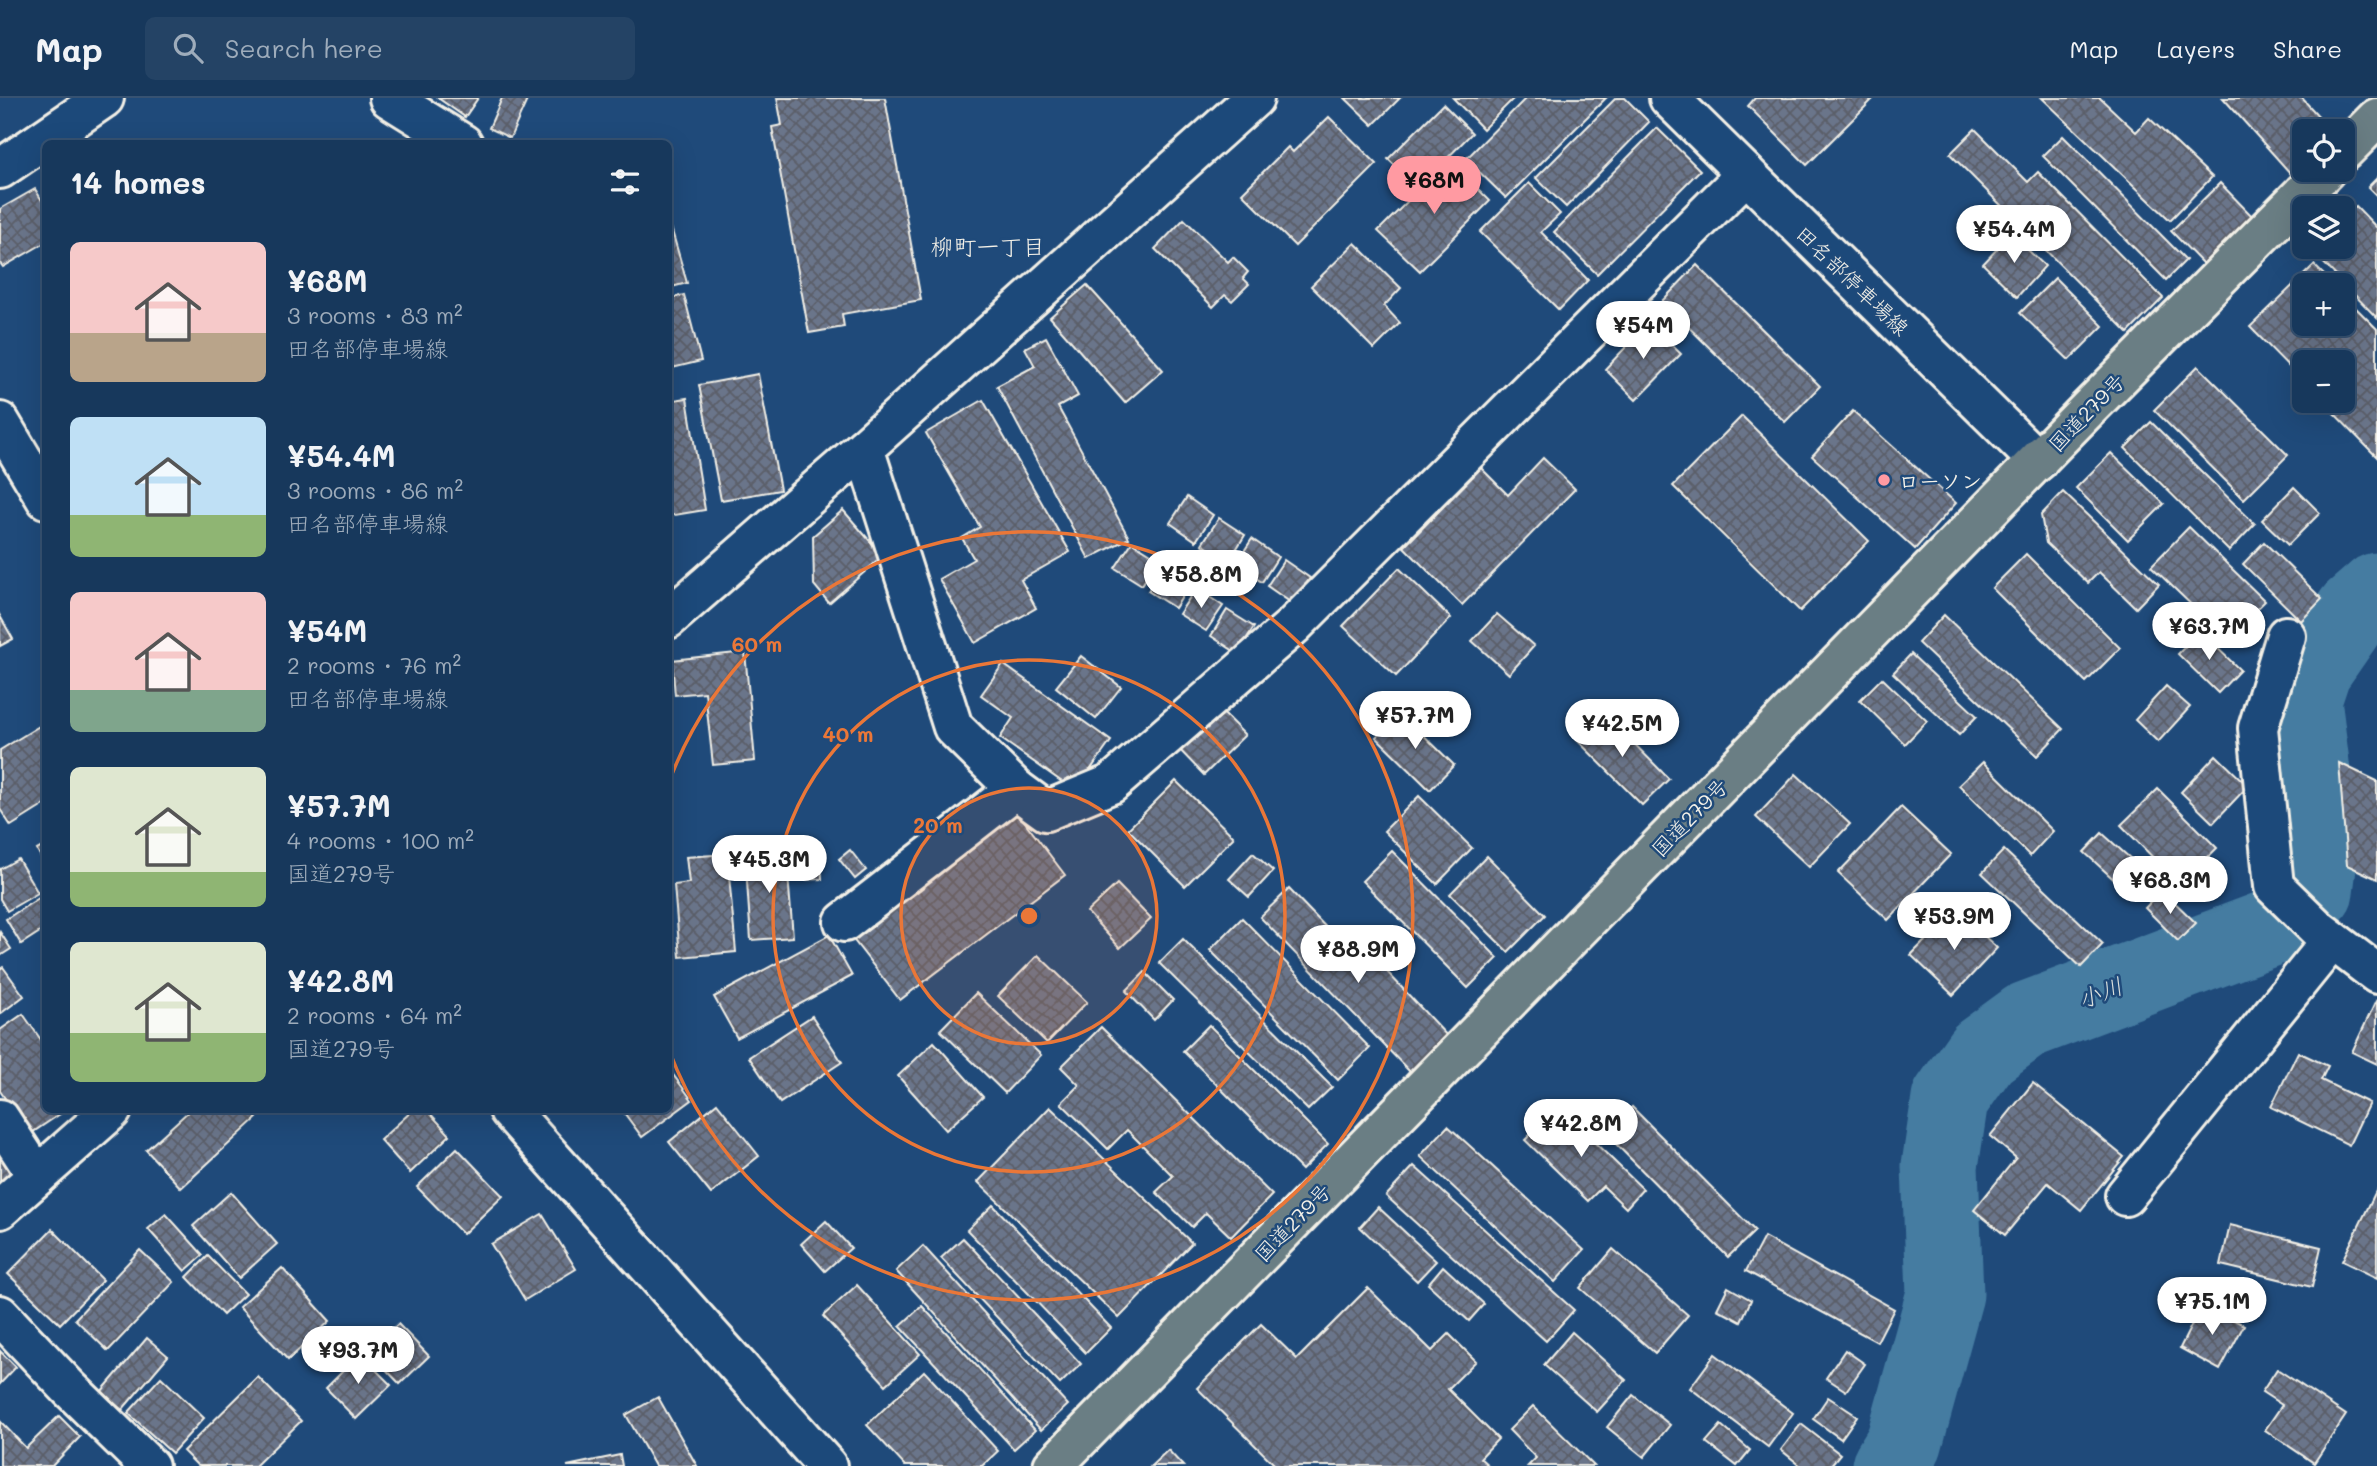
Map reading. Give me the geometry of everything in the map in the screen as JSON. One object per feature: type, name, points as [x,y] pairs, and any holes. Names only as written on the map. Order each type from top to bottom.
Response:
[{"type":"highway","points":[[2355,140],[2377,118]]},
{"type":"highway","name":"国道279号","points":[[1053,1466],[2314,182]]},
{"type":"street","points":[[42,140],[104,98]]},
{"type":"street","points":[[389,98],[457,140]]},
{"type":"street","points":[[672,616],[864,448],[1254,98]]},
{"type":"street","name":"田名部停車場線","points":[[1669,98],[2038,461]]},
{"type":"street","points":[[0,169],[42,140]]},
{"type":"street","points":[[864,448],[953,727],[1016,789],[1046,811],[1111,784],[1293,626],[1746,174]]},
{"type":"street","points":[[0,422],[42,492]]},
{"type":"street","points":[[2286,636],[2258,728],[2274,886],[2325,934],[2373,972]]},
{"type":"street","points":[[844,922],[1016,789]]},
{"type":"street","points":[[2125,1196],[2325,934]]},
{"type":"street","points":[[0,1209],[109,1113]]},
{"type":"street","points":[[512,1113],[827,1466]]},
{"type":"street","points":[[0,1119],[37,1176]]},
{"type":"street","points":[[0,1315],[69,1388],[149,1466]]},
{"type":"building","points":[[438,98],[478,98],[465,117]]},
{"type":"building","points":[[502,98],[528,98],[510,138],[489,128]]},
{"type":"building","points":[[777,98],[885,98],[921,300],[842,314],[844,327],[809,333],[772,127],[782,125]]},
{"type":"building","points":[[1345,98],[1400,98],[1373,125]]},
{"type":"building","points":[[1453,98],[1514,98],[1483,129]]},
{"type":"building","points":[[1526,98],[1606,98],[1506,198],[1466,159]]},
{"type":"building","points":[[1616,98],[1625,98],[1649,122],[1566,207],[1536,178]]},
{"type":"building","points":[[1755,98],[1874,98],[1807,165],[1748,106]]},
{"type":"building","points":[[2042,98],[2100,98],[2136,132],[2149,118],[2212,177],[2170,220]]},
{"type":"building","points":[[2223,98],[2302,98],[2321,119],[2292,119],[2291,174]]},
{"type":"building","points":[[1443,104],[1472,133],[1418,188],[1388,159]]},
{"type":"building","points":[[1329,117],[1377,164],[1295,246],[1242,193],[1288,147],[1293,152]]},
{"type":"building","points":[[1657,128],[1700,170],[1597,274],[1554,232]]},
{"type":"building","points":[[1975,129],[2028,182],[2038,172],[2163,298],[2128,333],[1950,154]]},
{"type":"building","points":[[2063,136],[2186,260],[2166,280],[2043,156]]},
{"type":"building","points":[[1449,160],[1490,201],[1420,271],[1378,231]]},
{"type":"building","points":[[2377,178],[2377,196],[2368,187]]},
{"type":"building","points":[[1529,183],[1560,214],[1541,232],[1588,280],[1559,310],[1480,232]]},
{"type":"building","points":[[2220,183],[2253,217],[2204,265],[2171,231]]},
{"type":"building","points":[[35,189],[42,200],[42,244],[3,267],[0,263],[0,209]]},
{"type":"building","points":[[2355,207],[2377,228],[2377,318],[2355,295],[2355,273],[2333,273],[2320,259],[2355,259]]},
{"type":"building","points":[[1184,219],[1228,262],[1233,257],[1248,272],[1243,278],[1249,284],[1232,301],[1225,295],[1213,307],[1155,249]]},
{"type":"building","points":[[672,231],[687,283],[672,287]]},
{"type":"building","points":[[2011,234],[2045,266],[2017,297],[1983,264]]},
{"type":"building","points":[[1355,243],[1401,288],[1384,306],[1400,323],[1374,349],[1311,286]]},
{"type":"building","points":[[1697,265],[1820,386],[1785,422],[1662,301]]},
{"type":"building","points":[[2314,265],[2322,273],[2306,273]]},
{"type":"building","points":[[2055,278],[2103,326],[2069,360],[2020,313]]},
{"type":"building","points":[[1087,285],[1163,370],[1125,403],[1050,317]]},
{"type":"building","points":[[2292,286],[2292,336],[2355,336],[2355,307],[2377,329],[2377,457],[2334,413],[2355,413],[2355,350],[2292,350],[2292,370],[2250,327]]},
{"type":"building","points":[[684,295],[701,361],[672,368],[672,298]]},
{"type":"building","points":[[1649,323],[1681,354],[1636,400],[1605,369]]},
{"type":"building","points":[[1046,337],[1078,396],[1058,407],[1129,538],[1089,559],[997,386],[1035,366],[1025,348]]},
{"type":"building","points":[[2198,366],[2288,455],[2244,499],[2154,410]]},
{"type":"building","points":[[758,374],[780,490],[721,500],[699,385]]},
{"type":"building","points":[[687,398],[705,510],[672,515],[672,400]]},
{"type":"building","points":[[983,400],[1070,552],[1021,580],[1036,608],[975,643],[939,579],[974,559],[962,538],[980,527],[926,433]]},
{"type":"building","name":"ローソン","points":[[1853,411],[1956,503],[1915,549],[1812,456]]},
{"type":"building","points":[[1742,416],[1869,541],[1800,611],[1673,486]]},
{"type":"building","points":[[2151,422],[2255,524],[2229,551],[2125,448]]},
{"type":"building","points":[[2111,453],[2164,504],[2128,540],[2076,488]]},
{"type":"building","points":[[1543,458],[1575,489],[1462,605],[1404,547],[1481,468],[1508,495]]},
{"type":"building","points":[[2294,487],[2320,513],[2288,545],[2262,520]]},
{"type":"building","points":[[2063,492],[2159,584],[2136,608],[2099,572],[2088,583],[2046,543],[2041,515]]},
{"type":"building","points":[[1187,497],[1213,515],[1196,541],[1170,523]]},
{"type":"building","points":[[843,510],[883,556],[829,603],[814,585],[813,536]]},
{"type":"building","points":[[1219,518],[1245,535],[1229,561],[1202,544]]},
{"type":"building","points":[[2189,527],[2265,601],[2227,639],[2151,566]]},
{"type":"building","points":[[1252,539],[1278,557],[1262,582],[1235,565]]},
{"type":"building","points":[[1132,542],[1159,559],[1142,585],[1115,568]]},
{"type":"building","points":[[2264,542],[2322,599],[2301,621],[2243,564]]},
{"type":"building","points":[[2026,554],[2120,648],[2086,682],[1992,588]]},
{"type":"building","points":[[1284,560],[1310,578],[1293,604],[1267,586]]},
{"type":"building","points":[[1165,565],[1191,583],[1175,608],[1148,591]]},
{"type":"building","points":[[1399,568],[1451,618],[1396,676],[1343,626]]},
{"type":"building","points":[[1196,588],[1223,606],[1206,631],[1179,614]]},
{"type":"building","points":[[1227,610],[1254,627],[1237,653],[1211,636]]},
{"type":"building","points":[[1497,614],[1534,646],[1509,674],[1472,641]]},
{"type":"building","points":[[1944,615],[2063,729],[2037,756],[1918,643]]},
{"type":"building","points":[[0,616],[13,639],[0,646]]},
{"type":"building","points":[[2200,631],[2240,670],[2218,693],[2178,654]]},
{"type":"building","points":[[745,652],[755,761],[713,765],[705,692],[675,695],[672,660]]},
{"type":"building","points":[[1911,654],[1977,716],[1959,735],[1893,673]]},
{"type":"building","points":[[1081,656],[1121,687],[1096,719],[1056,687]]},
{"type":"building","points":[[1003,664],[1111,741],[1075,791],[1000,738],[1013,718],[981,695]]},
{"type":"building","points":[[1882,678],[1927,721],[1905,744],[1860,700]]},
{"type":"building","points":[[2166,686],[2190,707],[2158,742],[2135,720]]},
{"type":"building","points":[[1216,706],[1245,735],[1204,775],[1175,745]]},
{"type":"building","points":[[1603,712],[1669,779],[1642,805],[1576,739]]},
{"type":"building","points":[[1401,713],[1454,765],[1430,790],[1376,737]]},
{"type":"building","points":[[42,724],[42,807],[11,826],[0,809],[0,750]]},
{"type":"building","points":[[2216,755],[2248,786],[2213,823],[2181,792]]},
{"type":"building","points":[[1983,762],[2053,831],[2030,856],[1959,785]]},
{"type":"building","points":[[2339,763],[2377,781],[2377,879],[2347,865]]},
{"type":"building","points":[[1796,774],[1850,824],[1809,867],[1756,817]]},
{"type":"building","points":[[1176,781],[1234,837],[1185,886],[1128,829]]},
{"type":"building","points":[[2158,789],[2217,848],[2180,885],[2121,825]]},
{"type":"building","points":[[1419,796],[1472,848],[1437,884],[1384,831]]},
{"type":"building","points":[[1901,807],[1951,854],[1888,920],[1838,873]]},
{"type":"building","points":[[1018,813],[1065,875],[900,1000],[852,938]]},
{"type":"building","points":[[2102,833],[2150,876],[2132,896],[2084,852]]},
{"type":"building","points":[[796,842],[820,842],[822,879],[798,880]]},
{"type":"building","points":[[786,850],[793,937],[751,940],[745,853]]},
{"type":"building","points":[[850,850],[866,870],[855,879],[839,859]]},
{"type":"building","points":[[2004,850],[2103,944],[2081,967],[1982,873]]},
{"type":"building","points":[[1392,851],[1498,958],[1468,988],[1362,881]]},
{"type":"building","points":[[1253,853],[1273,871],[1249,897],[1229,879]]},
{"type":"building","points":[[727,854],[736,952],[680,957],[674,885],[689,883],[686,857]]},
{"type":"building","points":[[1487,856],[1545,915],[1508,952],[1450,894]]},
{"type":"building","points":[[18,859],[38,893],[7,911],[0,899],[0,869]]},
{"type":"building","points":[[1117,884],[1151,919],[1120,948],[1087,912]]},
{"type":"building","points":[[1289,889],[1365,968],[1375,959],[1450,1039],[1413,1075],[1260,917]]},
{"type":"building","points":[[2162,890],[2196,923],[2178,941],[2145,908]]},
{"type":"building","points":[[42,896],[42,931],[21,944],[6,919]]},
{"type":"building","points":[[1956,909],[1997,948],[1953,995],[1911,955]]},
{"type":"building","points":[[1242,918],[1370,1048],[1338,1080],[1210,950]]},
{"type":"building","points":[[0,932],[11,949],[0,956]]},
{"type":"building","points":[[829,935],[852,976],[737,1038],[714,997]]},
{"type":"building","points":[[1183,939],[1332,1087],[1308,1110],[1159,963]]},
{"type":"building","points":[[1038,955],[1087,1002],[1047,1043],[998,996]]},
{"type":"building","points":[[3,967],[24,996],[0,1014],[0,969]]},
{"type":"building","points":[[1145,972],[1173,1000],[1154,1020],[1126,991]]},
{"type":"building","points":[[976,993],[1041,1055],[1005,1093],[940,1030]]},
{"type":"building","points":[[2377,1002],[2377,1064],[2352,1052]]},
{"type":"building","points":[[23,1014],[42,1041],[42,1113],[62,1113],[30,1134],[0,1091],[0,1030]]},
{"type":"building","points":[[812,1016],[842,1062],[780,1103],[749,1057]]},
{"type":"building","points":[[1209,1025],[1328,1144],[1302,1170],[1183,1051]]},
{"type":"building","points":[[1101,1027],[1272,1195],[1231,1237],[1206,1213],[1192,1227],[1156,1192],[1173,1176],[1127,1130],[1108,1149],[1061,1103],[1079,1085],[1061,1067]]},
{"type":"building","points":[[934,1042],[983,1097],[946,1130],[898,1076]]},
{"type":"building","points":[[2298,1052],[2328,1066],[2321,1080],[2369,1103],[2349,1145],[2271,1107]]},
{"type":"building","points":[[672,1073],[692,1100],[642,1137],[624,1113],[672,1113]]},
{"type":"building","points":[[2033,1083],[2124,1157],[2081,1210],[2048,1183],[2005,1235],[1974,1210],[2016,1158],[1990,1136]]},
{"type":"building","points":[[717,1103],[759,1156],[711,1194],[669,1142]]},
{"type":"building","points":[[1050,1107],[1192,1243],[1119,1318],[978,1182]]},
{"type":"building","points":[[1558,1107],[1643,1189],[1626,1208],[1603,1186],[1588,1201],[1525,1140]]},
{"type":"building","points":[[1632,1107],[1755,1231],[1728,1257],[1605,1133]]},
{"type":"building","points":[[187,1113],[253,1113],[257,1118],[181,1188],[146,1150]]},
{"type":"building","points":[[410,1113],[430,1113],[450,1135],[410,1173],[380,1140]]},
{"type":"building","points":[[1448,1126],[1584,1250],[1555,1282],[1420,1156]]},
{"type":"building","points":[[457,1148],[503,1196],[463,1234],[417,1187]]},
{"type":"building","points":[[0,1155],[14,1175],[0,1186]]},
{"type":"building","points":[[1414,1166],[1574,1310],[1546,1341],[1386,1196]]},
{"type":"building","points":[[2377,1189],[2377,1278],[2342,1261]]},
{"type":"building","points":[[231,1192],[277,1244],[239,1278],[193,1226]]},
{"type":"building","points":[[993,1205],[1111,1328],[1086,1353],[967,1230]]},
{"type":"building","points":[[1378,1207],[1436,1261],[1417,1281],[1360,1227]]},
{"type":"building","points":[[166,1214],[203,1255],[185,1271],[148,1229]]},
{"type":"building","points":[[542,1214],[576,1269],[525,1300],[491,1244]]},
{"type":"building","points":[[826,1221],[851,1248],[825,1271],[801,1244]]},
{"type":"building","points":[[2230,1225],[2321,1247],[2312,1287],[2221,1265]]},
{"type":"building","points":[[52,1229],[103,1280],[60,1324],[8,1274]]},
{"type":"building","points":[[1764,1237],[1894,1309],[1877,1342],[1746,1271]]},
{"type":"building","points":[[963,1238],[1081,1364],[1060,1384],[941,1258]]},
{"type":"building","points":[[923,1246],[1068,1405],[1041,1430],[896,1271]]},
{"type":"building","points":[[1613,1249],[1688,1315],[1655,1353],[1580,1288]]},
{"type":"building","points":[[140,1250],[174,1282],[108,1351],[75,1319]]},
{"type":"building","points":[[208,1256],[245,1294],[223,1315],[187,1277]]},
{"type":"building","points":[[1443,1266],[1484,1304],[1469,1321],[1428,1284]]},
{"type":"building","points":[[282,1268],[330,1321],[288,1360],[239,1307]]},
{"type":"building","points":[[857,1285],[920,1354],[886,1385],[823,1316]]},
{"type":"building","points":[[1728,1287],[1751,1300],[1741,1322],[1717,1309]]},
{"type":"building","points":[[1368,1288],[1432,1351],[1449,1334],[1476,1361],[1448,1389],[1498,1439],[1480,1458],[1489,1466],[1276,1466],[1197,1388],[1261,1324],[1297,1359]]},
{"type":"building","points":[[2202,1304],[2244,1325],[2220,1370],[2180,1348]]},
{"type":"building","points":[[922,1306],[1035,1430],[1014,1449],[900,1326]]},
{"type":"building","points":[[398,1324],[429,1356],[400,1384],[369,1352]]},
{"type":"building","points":[[1572,1332],[1626,1380],[1597,1412],[1544,1365]]},
{"type":"building","points":[[147,1338],[168,1356],[122,1410],[101,1392]]},
{"type":"building","points":[[1845,1350],[1865,1364],[1846,1391],[1826,1378]]},
{"type":"building","points":[[0,1351],[16,1367],[0,1384]]},
{"type":"building","points":[[360,1354],[391,1385],[356,1419],[326,1388]]},
{"type":"building","points":[[1715,1354],[1793,1413],[1768,1447],[1690,1388]]},
{"type":"building","points":[[2277,1369],[2346,1415],[2314,1463],[2265,1430],[2282,1405],[2262,1392]]},
{"type":"building","points":[[924,1371],[998,1451],[982,1466],[905,1466],[867,1425]]},
{"type":"building","points":[[161,1377],[204,1418],[172,1453],[128,1413]]},
{"type":"building","points":[[258,1377],[301,1421],[255,1466],[198,1466],[183,1451]]},
{"type":"building","points":[[1633,1395],[1670,1425],[1644,1457],[1607,1427]]},
{"type":"building","points":[[658,1397],[697,1466],[655,1466],[626,1415]]},
{"type":"building","points":[[1828,1397],[1857,1416],[1841,1439],[1813,1419]]},
{"type":"building","points":[[1533,1406],[1594,1466],[1528,1466],[1536,1458],[1509,1430]]},
{"type":"building","points":[[59,1416],[80,1437],[52,1466],[0,1466],[0,1421],[26,1448]]},
{"type":"building","points":[[1801,1424],[1840,1454],[1830,1466],[1801,1466],[1781,1450]]},
{"type":"building","points":[[1721,1425],[1750,1450],[1737,1466],[1706,1442]]},
{"type":"building","points":[[1168,1450],[1183,1466],[1151,1466]]},
{"type":"building","points":[[620,1455],[622,1466],[567,1466]]},
{"type":"waterway","name":"小川","points":[[1890,1466],[1904,1443],[1945,1294],[1940,1166],[1950,1099],[1982,1053],[2027,1020],[2275,926],[2315,891],[2321,843],[2303,700],[2313,670],[2354,611],[2377,591]]},
{"type":"place","name":"ローソン","points":[[1884,480]]},
{"type":"district","name":"柳町一丁目","points":[[988,246]]}]
